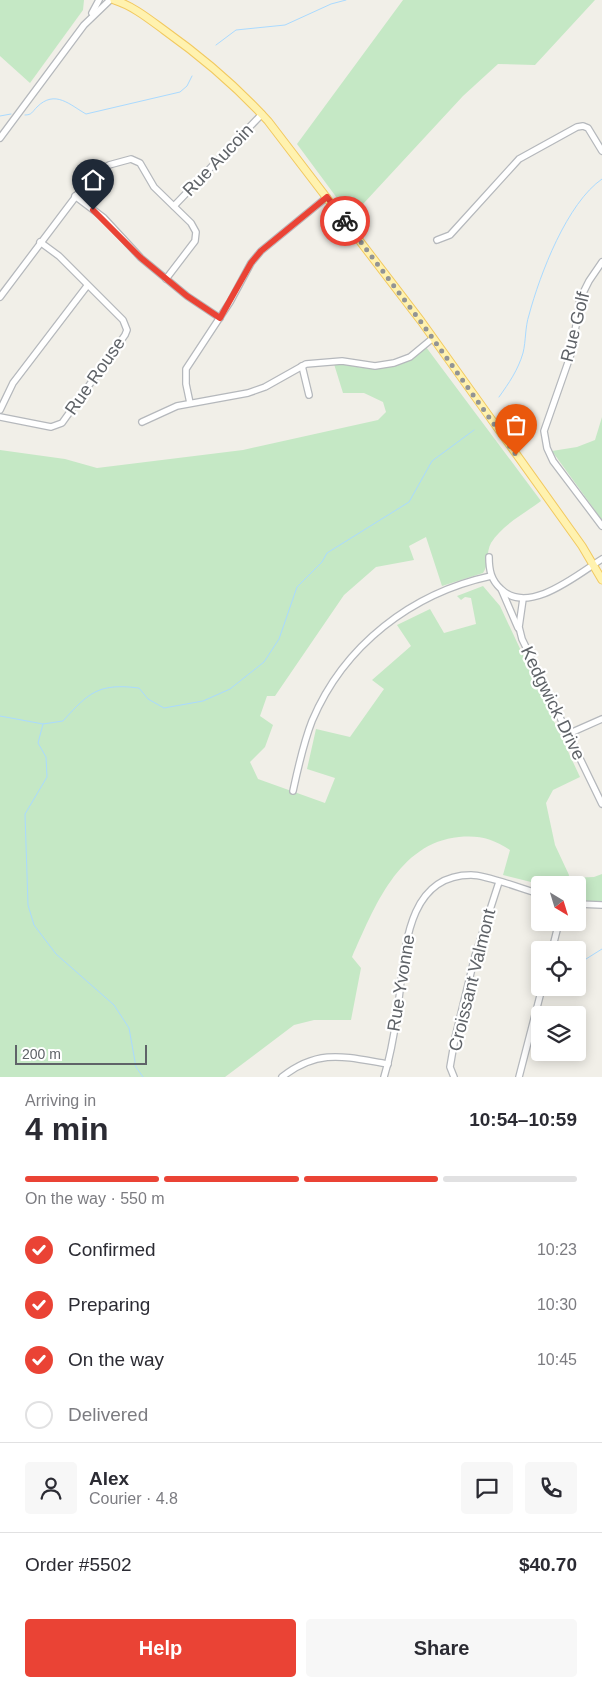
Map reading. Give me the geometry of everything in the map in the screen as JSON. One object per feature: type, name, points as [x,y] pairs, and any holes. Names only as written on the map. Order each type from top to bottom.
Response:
[{"type":"main road","points":[[114,0],[142,14]]},
{"type":"main road","points":[[127,0],[142,14],[217,71],[262,114],[433,338],[556,508],[602,580]]},
{"type":"street","points":[[0,138],[84,26],[99,0]]},
{"type":"street","points":[[84,26],[110,0]]},
{"type":"street","name":"Rue Aucoin","points":[[174,206],[262,114]]},
{"type":"street","points":[[437,240],[450,235],[519,159],[577,126],[588,128],[602,150]]},
{"type":"street","points":[[0,297],[75,196],[97,172],[109,165],[131,159],[140,163],[154,187],[194,227],[196,236],[166,279]]},
{"type":"street","points":[[75,196],[104,218],[117,235],[166,279],[220,318]]},
{"type":"street","points":[[190,403],[186,384],[186,369],[220,318],[247,270],[261,251],[327,197]]},
{"type":"street","name":"Rue Rouse","points":[[0,417],[51,427],[62,423],[127,330],[123,320],[59,256],[40,242]]},
{"type":"street","name":"Rue Golf","points":[[602,262],[586,285],[580,300],[572,351],[544,431],[546,444],[553,460],[602,526]]},
{"type":"street","points":[[0,410],[14,383],[87,286]]},
{"type":"street","points":[[142,422],[174,407],[248,393],[265,387],[302,366],[342,361],[375,366],[394,363],[410,357],[433,338]]},
{"type":"street","points":[[302,366],[309,395]]},
{"type":"street","points":[[490,557],[491,576],[502,591],[519,631]]},
{"type":"street","points":[[502,591],[522,599],[541,596],[602,559]]},
{"type":"street","points":[[292,791],[303,749],[318,708],[339,674],[363,645],[393,618],[427,597],[453,586],[491,576]]},
{"type":"street","name":"Kedgwick Drive","points":[[522,599],[519,631],[602,804]]},
{"type":"street","points":[[568,734],[602,719]]},
{"type":"street","name":"Rue Yvonne","points":[[384,1077],[388,1064],[410,922],[435,884],[454,876],[472,875],[531,891]]},
{"type":"street","name":"Croissant Valmont","points":[[454,1077],[450,1067],[455,1038],[475,956],[499,882]]},
{"type":"street","points":[[586,904],[602,905]]},
{"type":"street","points":[[519,1077],[540,996]]},
{"type":"street","points":[[282,1077],[297,1065],[317,1058],[337,1056],[388,1064]]},
{"type":"green space","points":[[0,0],[84,0],[83,10],[30,83],[0,56]]},
{"type":"green space","points":[[403,0],[595,0],[535,65],[498,64],[463,96],[351,217],[297,144]]},
{"type":"green space","points":[[426,347],[541,501],[507,525],[491,543],[483,573],[442,586],[426,537],[409,546],[414,560],[376,567],[344,595],[275,696],[267,696],[260,716],[273,725],[265,747],[250,762],[258,779],[325,803],[335,778],[307,769],[316,729],[350,737],[384,689],[372,680],[411,646],[397,625],[430,609],[444,633],[476,624],[471,598],[465,597],[461,600],[457,596],[483,586],[500,606],[580,777],[553,790],[546,803],[555,845],[569,876],[531,876],[531,882],[503,875],[510,850],[498,843],[480,837],[459,837],[438,842],[420,851],[404,865],[379,899],[369,918],[352,957],[361,968],[351,1020],[314,1020],[294,1025],[225,1077],[0,1077],[0,450],[65,459],[97,468],[243,450],[378,420],[386,412],[383,402],[364,393],[343,393],[334,364],[374,369],[398,364]]},
{"type":"green space","points":[[602,417],[602,520],[552,451],[577,447],[595,440]]},
{"type":"green space","points":[[602,874],[602,902],[586,901],[586,877]]},
{"type":"waterway","points":[[216,45],[236,30],[285,25],[331,4],[346,0]]},
{"type":"waterway","points":[[25,115],[31,114],[37,107],[50,99],[62,100],[86,114],[180,92],[187,86],[192,76]]},
{"type":"waterway","points":[[0,116],[11,114]]},
{"type":"waterway","points":[[499,397],[513,376],[521,359],[534,298],[556,241],[577,205],[589,190],[602,179]]},
{"type":"waterway","points":[[0,716],[43,724],[63,721],[88,696],[114,687],[139,688],[148,699],[164,708],[203,701],[230,689],[264,662],[279,639],[297,587],[322,562],[327,553],[409,502],[432,461],[474,430]]},
{"type":"waterway","points":[[43,724],[38,743],[46,757],[47,777],[25,814],[28,905],[34,925],[56,954],[114,1005],[129,1028],[136,1067],[143,1077]]},
{"type":"waterway","points":[[586,959],[602,949]]},
{"type":"way so far","points":[[345,221],[403,297],[516,455]]},
{"type":"route","points":[[93,210],[104,218],[117,235],[141,258],[187,296],[220,318],[251,263],[261,251],[327,197],[345,221]]}]
